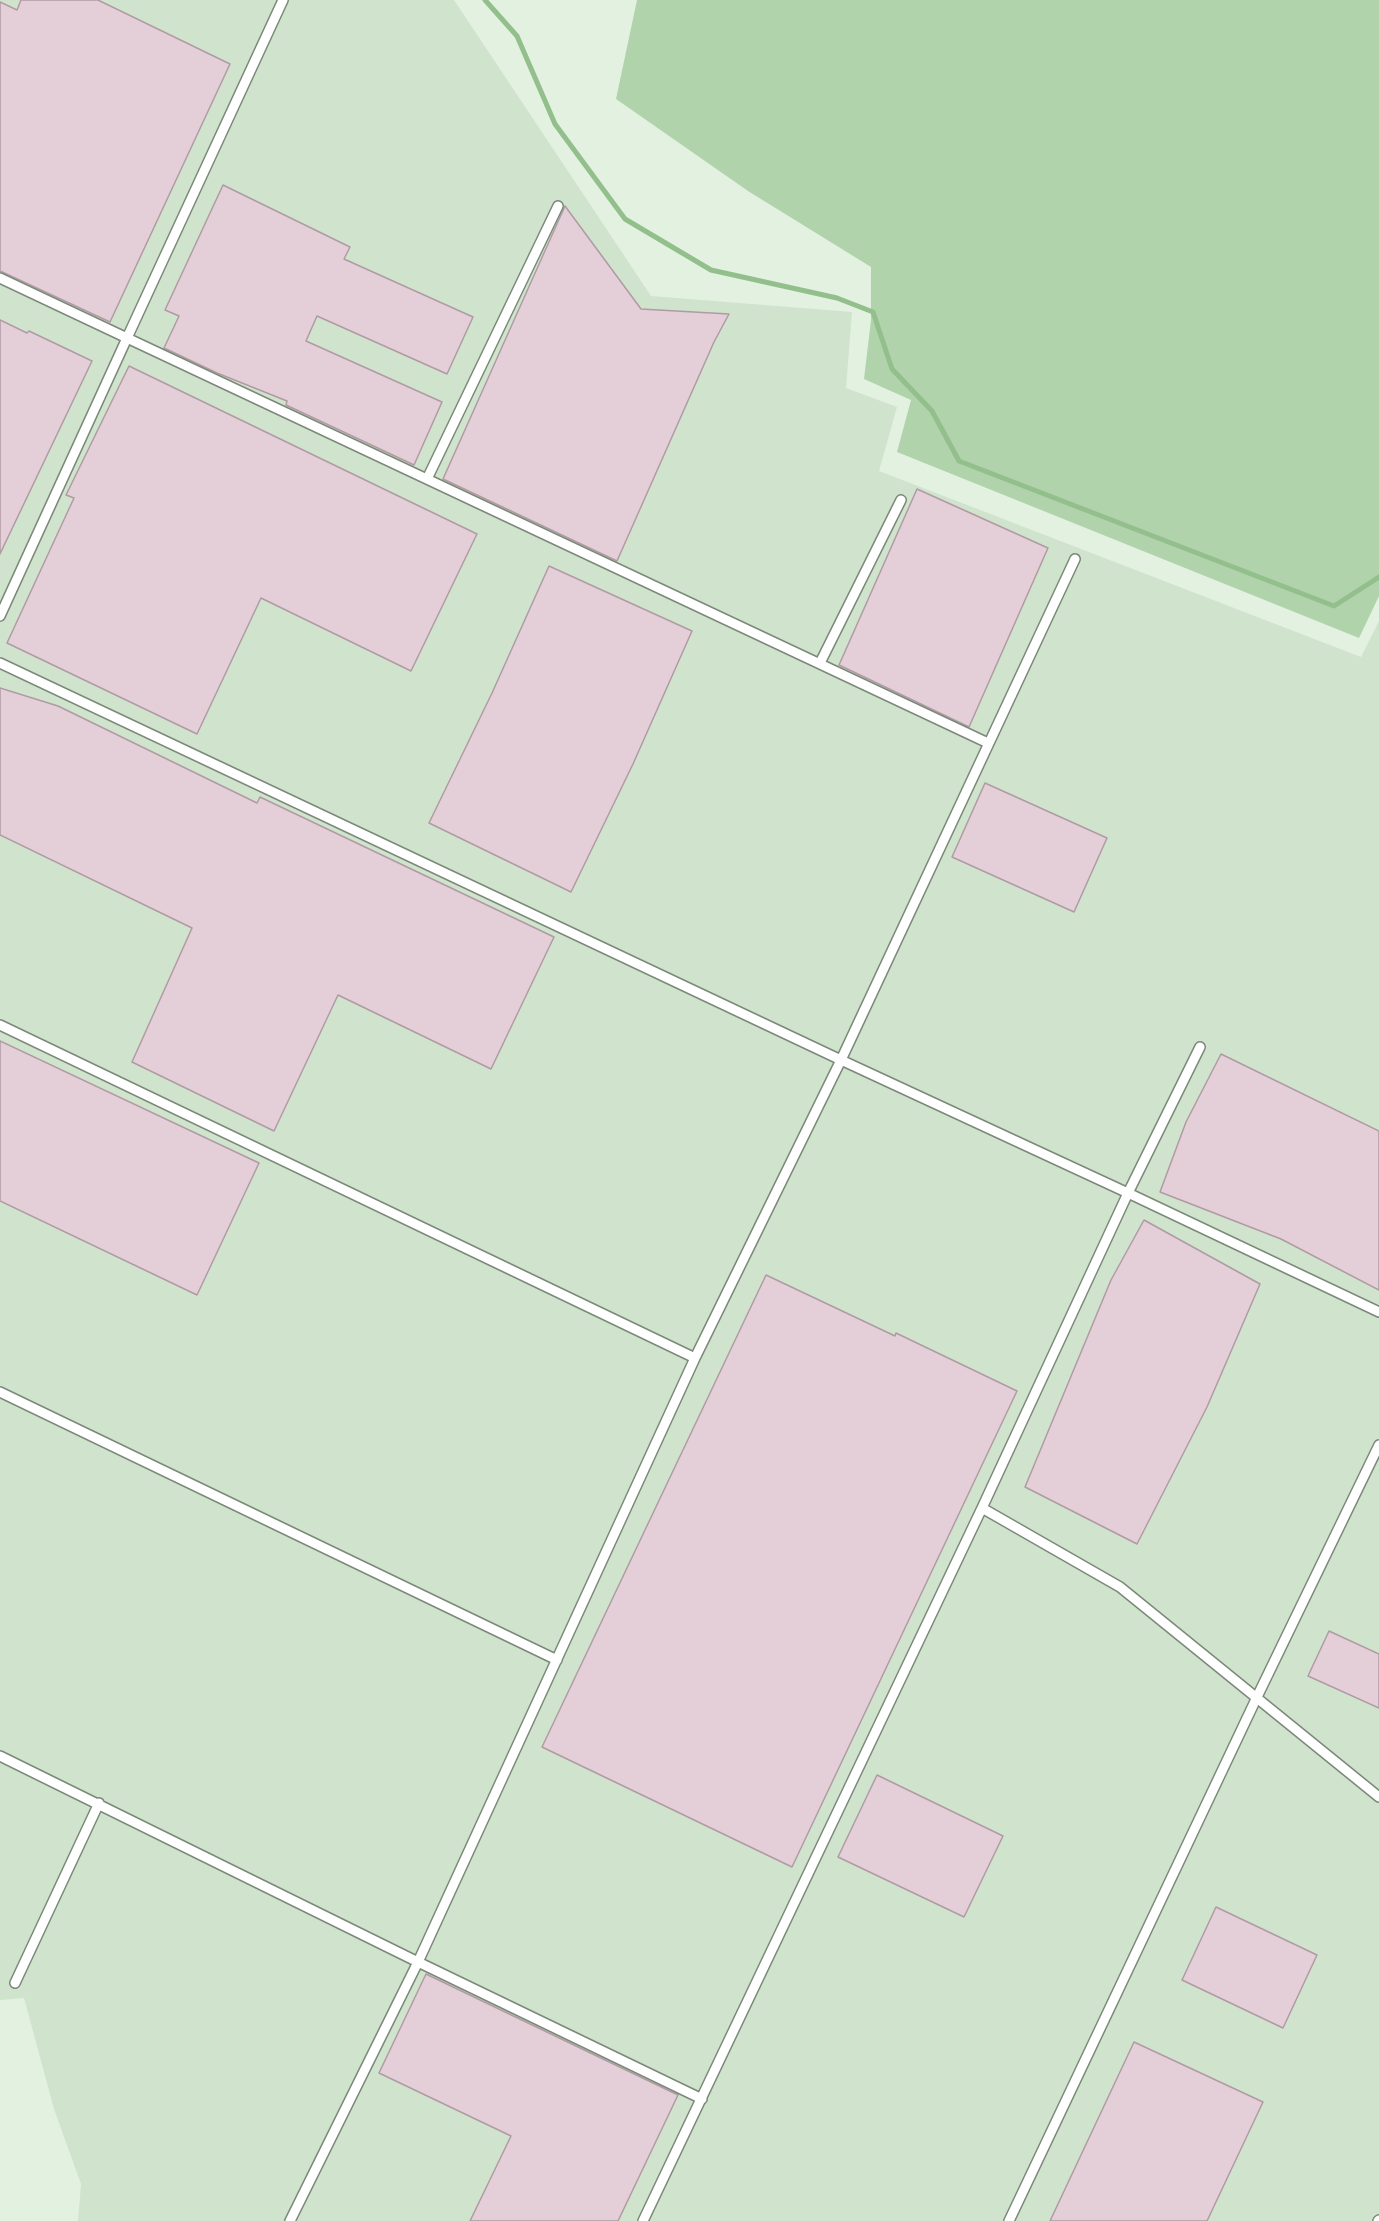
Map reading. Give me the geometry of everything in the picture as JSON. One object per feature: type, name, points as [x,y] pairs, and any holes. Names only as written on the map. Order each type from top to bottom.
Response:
[{"type":"lane","points":[[0,616],[126,338],[284,0]]},
{"type":"lane","points":[[427,479],[558,206]]},
{"type":"lane","points":[[0,278],[988,743]]},
{"type":"lane","points":[[820,663],[901,500]]},
{"type":"lane","points":[[290,2221],[418,1962],[695,1358],[841,1060],[1074,559]]},
{"type":"lane","points":[[0,663],[1379,1312]]},
{"type":"lane","points":[[0,1025],[695,1358]]},
{"type":"lane","points":[[643,2221],[982,1508],[1128,1193],[1200,1047]]},
{"type":"lane","points":[[0,1392],[557,1660]]},
{"type":"lane","points":[[1009,2221],[1379,1445]]},
{"type":"lane","points":[[982,1508],[1120,1587],[1379,1797]]},
{"type":"lane","points":[[0,1756],[702,2099]]},
{"type":"lane","points":[[15,1983],[99,1803]]},
{"type":"shaded area","points":[[0,0],[454,0],[651,296],[852,312],[846,388],[897,407],[879,471],[1361,657],[1379,621],[1379,2221],[78,2221],[81,2184],[54,2109],[24,1998],[0,2000]]},
{"type":"green space","points":[[637,0],[1379,0],[1379,596],[1359,638],[897,452],[911,400],[864,379],[871,320],[871,267],[748,191],[616,99]]},
{"type":"building","points":[[21,0],[98,0],[230,64],[110,322],[0,271],[0,2],[17,10]]},
{"type":"building","points":[[223,185],[350,247],[344,259],[473,317],[447,374],[317,316],[306,341],[442,402],[414,465],[286,405],[287,401],[217,373],[164,348],[179,316],[165,310]]},
{"type":"building","points":[[565,206],[641,309],[729,314],[714,342],[617,561],[443,479]]},
{"type":"building","points":[[0,320],[92,361],[0,554]]},
{"type":"building","points":[[129,366],[477,534],[411,671],[261,598],[197,734],[7,643],[74,498],[66,495]]},
{"type":"building","points":[[917,489],[1048,548],[969,727],[839,665]]},
{"type":"building","points":[[549,566],[692,631],[633,764],[571,892],[429,823],[492,693]]},
{"type":"building","points":[[0,688],[58,706],[257,803],[260,797],[554,937],[491,1069],[338,995],[274,1131],[132,1062],[192,928],[0,835]]},
{"type":"building","points":[[985,783],[1107,838],[1074,912],[952,857]]},
{"type":"building","points":[[0,1041],[259,1163],[197,1295],[0,1201]]},
{"type":"building","points":[[1221,1054],[1379,1131],[1379,1290],[1281,1239],[1160,1192],[1186,1122]]},
{"type":"building","points":[[1144,1220],[1260,1284],[1207,1407],[1137,1544],[1025,1487],[1111,1280]]},
{"type":"building","points":[[766,1275],[895,1336],[896,1333],[1017,1391],[792,1867],[542,1747]]},
{"type":"building","points":[[1329,1631],[1379,1654],[1379,1708],[1308,1676]]},
{"type":"building","points":[[877,1775],[1003,1836],[964,1917],[838,1857]]},
{"type":"building","points":[[1216,1907],[1317,1955],[1283,2028],[1182,1980]]},
{"type":"building","points":[[426,1974],[678,2095],[618,2221],[470,2221],[511,2136],[379,2073]]},
{"type":"building","points":[[1134,2042],[1263,2102],[1207,2221],[1050,2221]]},
{"type":"waterway","points":[[485,0],[517,36],[555,124],[625,219],[711,270],[837,298],[873,312],[892,369],[932,411],[959,461],[1334,606],[1379,577]]}]
